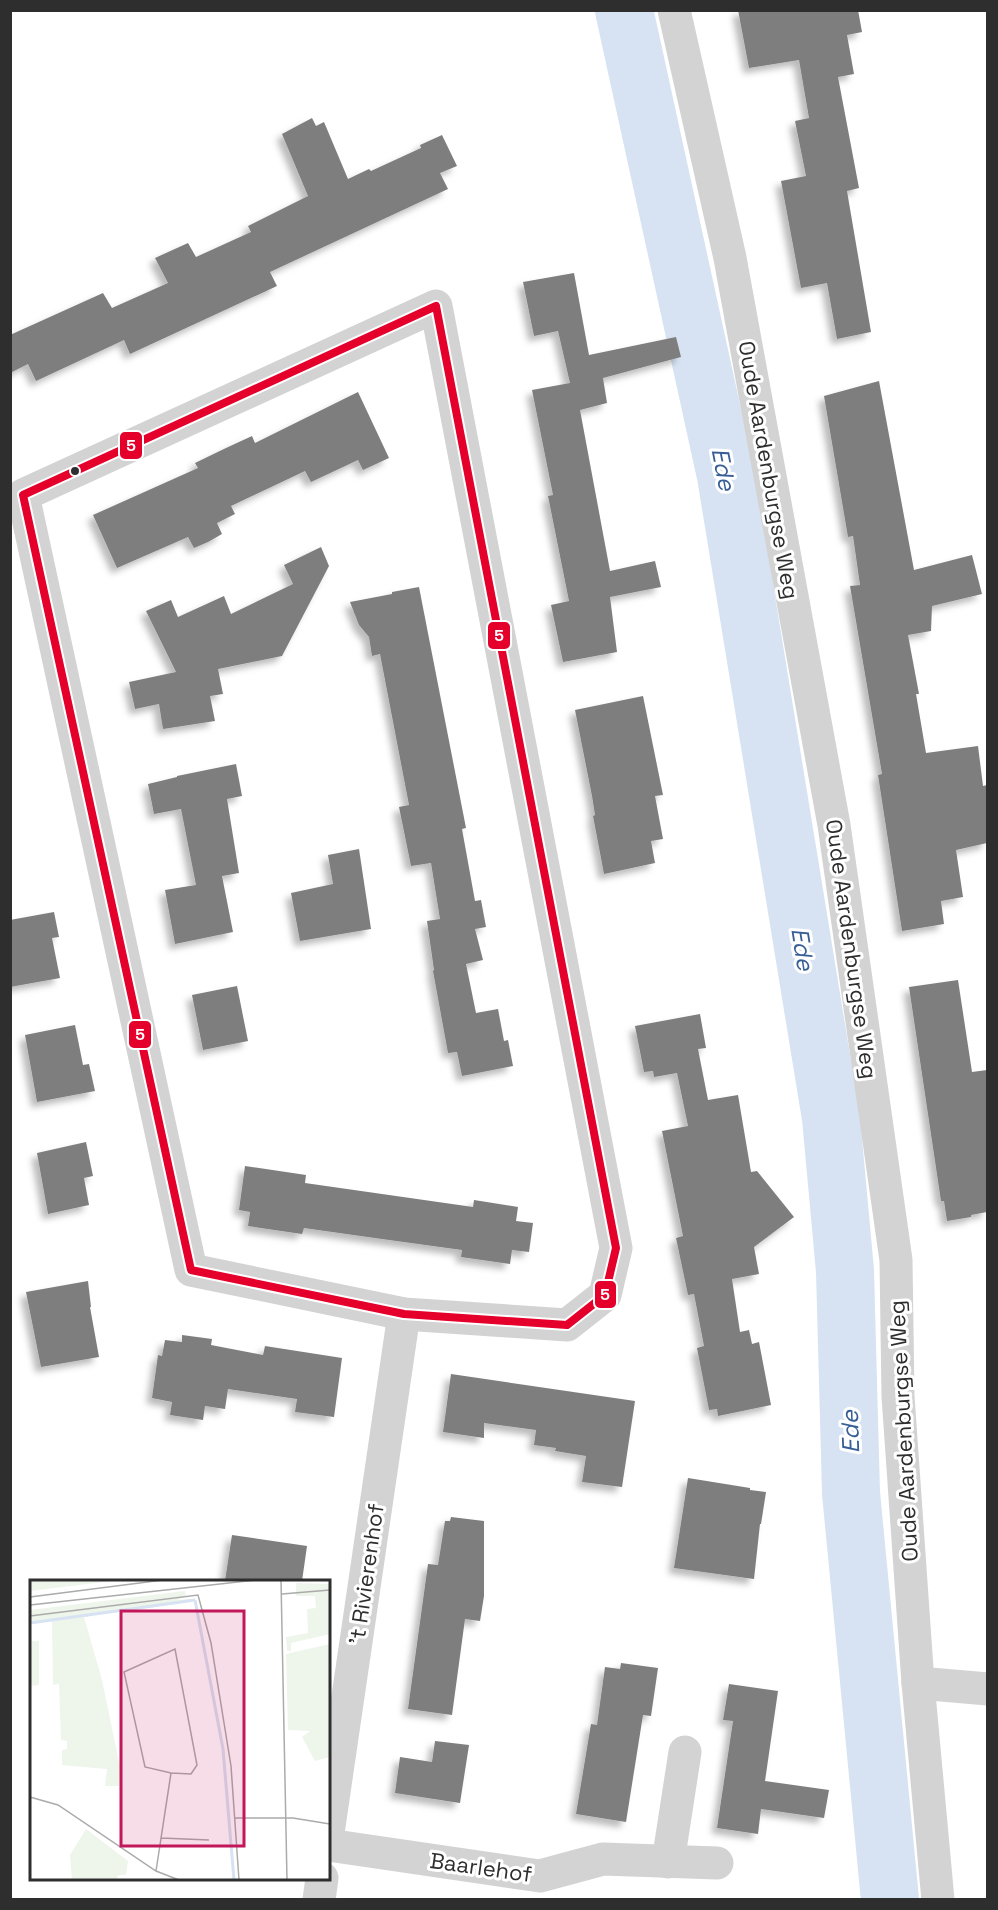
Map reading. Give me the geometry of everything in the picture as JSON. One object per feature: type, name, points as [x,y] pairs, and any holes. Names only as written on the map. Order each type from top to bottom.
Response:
[{"type":"street","name":"Oude Aardenburgse Weg","points":[[674,10],[730,258],[834,825],[896,1260],[898,1396],[918,1683],[938,1899]]},
{"type":"street","points":[[436,306],[616,1248],[605,1295],[567,1325],[404,1314],[191,1270],[23,495],[436,306]]},
{"type":"street","name":"'t Rivierenhof","points":[[330,1819],[404,1314]]},
{"type":"street","points":[[918,1683],[987,1689]]},
{"type":"street","points":[[668,1862],[685,1752]]},
{"type":"street","name":"Baarlehof","points":[[330,1845],[540,1876],[603,1859],[717,1863]]},
{"type":"street","points":[[319,1899],[322,1880]]},
{"type":"building","points":[[738,10],[858,10],[862,32],[847,35],[854,74],[838,77],[859,188],[847,191],[871,332],[837,339],[827,283],[801,288],[781,181],[806,176],[795,121],[809,118],[799,60],[749,68]]},
{"type":"building","points":[[312,118],[316,126],[324,122],[348,179],[421,148],[420,145],[442,135],[457,166],[440,173],[448,189],[270,272],[277,286],[130,354],[124,340],[36,381],[28,364],[10,373],[10,335],[103,293],[112,308],[168,283],[155,258],[188,243],[196,257],[251,232],[248,226],[308,196],[282,134]]},
{"type":"building","points":[[574,273],[589,355],[676,337],[681,357],[603,378],[607,403],[580,410],[610,571],[655,561],[661,587],[610,597],[617,652],[563,662],[551,605],[569,601],[548,496],[553,495],[532,390],[570,383],[558,331],[534,336],[523,282]]},
{"type":"building","points":[[879,381],[914,570],[972,555],[982,594],[932,606],[931,631],[908,635],[919,694],[916,694],[926,753],[978,746],[983,786],[987,785],[987,843],[956,850],[963,897],[941,901],[944,924],[902,931],[878,775],[882,774],[850,586],[860,585],[853,536],[848,537],[824,396]]},
{"type":"building","points":[[358,392],[389,458],[363,470],[358,460],[311,482],[305,471],[231,506],[235,514],[217,523],[222,534],[208,542],[194,548],[188,537],[117,568],[93,515],[198,468],[195,463],[226,448],[252,436],[255,443]]},
{"type":"building","points":[[321,547],[329,566],[282,656],[218,669],[223,694],[210,696],[215,721],[163,729],[159,704],[135,709],[129,682],[176,672],[146,611],[171,600],[178,617],[224,596],[231,614],[293,584],[284,565]]},
{"type":"building","points":[[419,587],[466,828],[462,829],[475,901],[481,900],[486,927],[475,929],[483,960],[466,964],[476,1013],[498,1009],[504,1041],[508,1040],[513,1066],[462,1076],[457,1052],[448,1053],[433,971],[427,921],[440,919],[431,863],[411,866],[399,807],[409,805],[380,654],[372,656],[369,637],[359,625],[350,602]]},
{"type":"building","points":[[643,696],[663,795],[655,796],[663,839],[651,841],[655,863],[604,874],[575,710]]},
{"type":"building","points":[[236,764],[242,796],[227,799],[239,873],[222,876],[233,932],[175,944],[165,890],[196,885],[181,809],[154,814],[148,784]]},
{"type":"building","points":[[359,849],[371,929],[300,941],[291,893],[333,884],[328,855]]},
{"type":"building","points":[[54,912],[59,937],[52,938],[60,978],[10,987],[10,920]]},
{"type":"building","points":[[958,980],[972,1072],[987,1070],[987,1212],[947,1221],[944,1201],[941,1201],[909,987]]},
{"type":"building","points":[[237,986],[248,1041],[203,1050],[192,995]]},
{"type":"building","points":[[700,1014],[706,1048],[698,1049],[708,1100],[738,1095],[751,1172],[757,1171],[794,1217],[754,1247],[759,1274],[732,1279],[740,1332],[749,1330],[752,1344],[759,1342],[771,1405],[718,1416],[717,1409],[709,1410],[697,1348],[704,1346],[694,1294],[688,1295],[676,1238],[683,1236],[662,1131],[688,1126],[677,1073],[654,1077],[653,1071],[644,1072],[635,1026]]},
{"type":"building","points":[[75,1025],[83,1065],[89,1064],[95,1091],[37,1102],[25,1035]]},
{"type":"building","points":[[86,1142],[93,1176],[84,1178],[89,1205],[48,1214],[37,1153]]},
{"type":"building","points":[[245,1166],[306,1175],[305,1183],[473,1207],[474,1200],[518,1207],[516,1221],[533,1223],[529,1252],[512,1250],[510,1264],[461,1257],[462,1250],[304,1228],[302,1234],[248,1226],[250,1212],[239,1210]]},
{"type":"building","points":[[88,1281],[99,1357],[41,1367],[26,1292]]},
{"type":"building","points":[[182,1335],[212,1339],[211,1345],[263,1355],[265,1346],[342,1358],[334,1417],[295,1412],[297,1399],[228,1389],[225,1409],[205,1406],[203,1420],[170,1415],[172,1402],[152,1398],[158,1355],[162,1356],[165,1340],[182,1342]]},
{"type":"building","points":[[451,1374],[635,1401],[622,1487],[582,1482],[586,1456],[534,1445],[536,1430],[484,1423],[484,1438],[443,1432]]},
{"type":"building","points":[[688,1478],[766,1492],[754,1579],[674,1568]]},
{"type":"building","points":[[451,1517],[484,1521],[484,1596],[480,1621],[465,1619],[452,1715],[408,1709],[428,1564],[438,1565],[445,1521],[450,1521]]},
{"type":"building","points":[[232,1535],[307,1546],[302,1580],[225,1580]]},
{"type":"building","points":[[621,1663],[658,1668],[651,1716],[643,1715],[626,1822],[576,1814],[591,1724],[597,1725],[605,1667],[620,1669]]},
{"type":"building","points":[[729,1684],[778,1691],[765,1781],[829,1790],[824,1818],[761,1809],[758,1834],[717,1828],[733,1721],[723,1720]]},
{"type":"building","points":[[435,1741],[469,1745],[460,1803],[395,1793],[400,1757],[432,1762]]},
{"type":"waterway","name":"Ede","points":[[624,10],[726,476],[831,1118],[845,1271],[851,1493],[890,1900]]},
{"type":"transit line","name":"5","points":[[436,306],[616,1248],[605,1295],[567,1325],[404,1314],[191,1270],[23,495],[436,306]]}]
